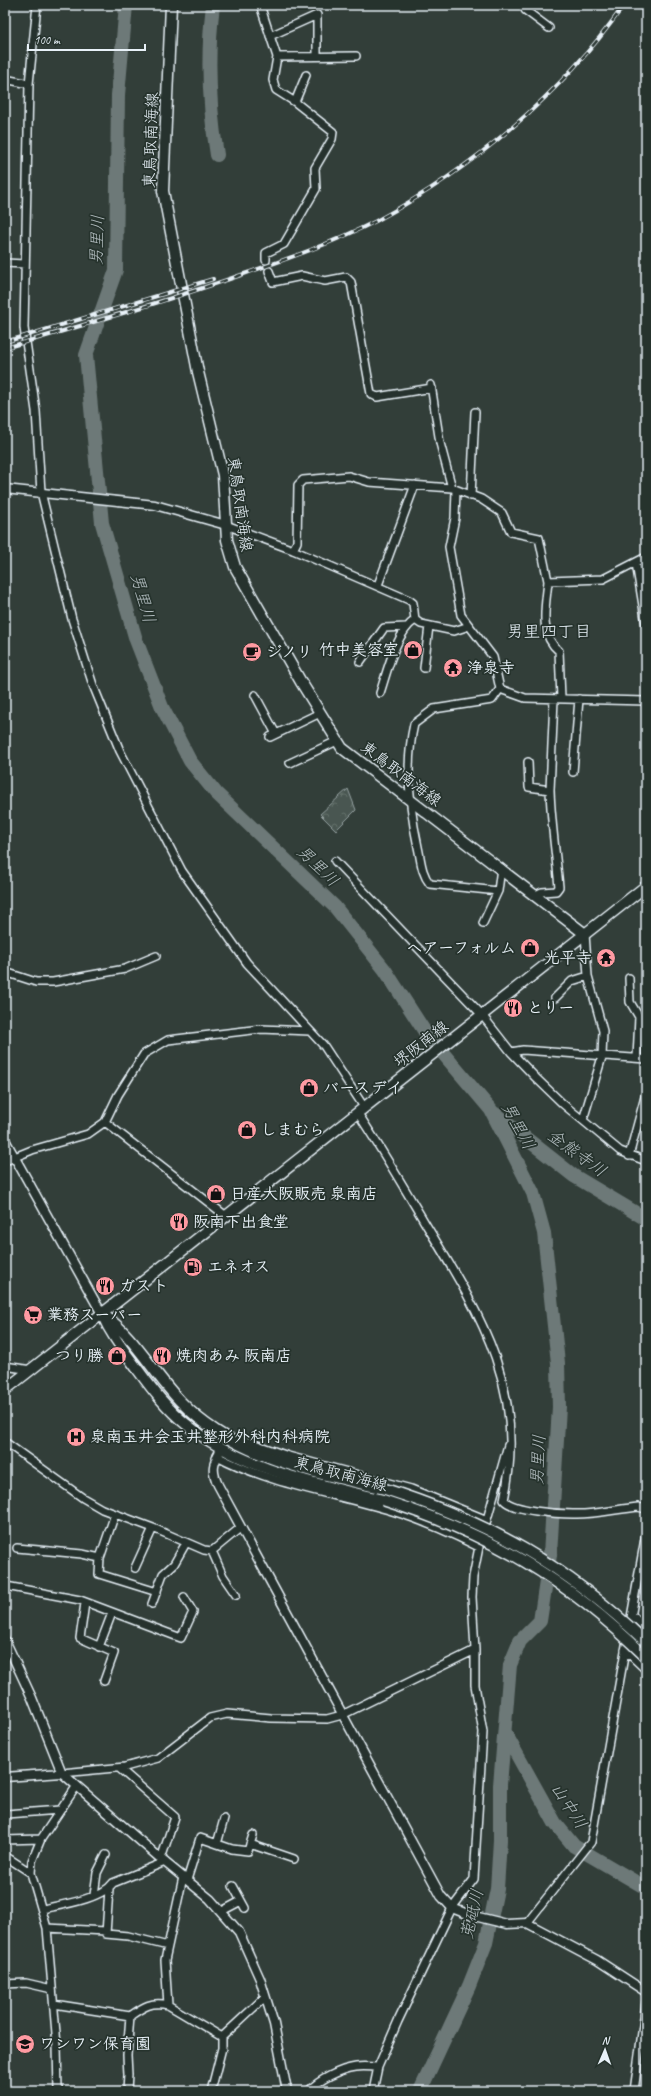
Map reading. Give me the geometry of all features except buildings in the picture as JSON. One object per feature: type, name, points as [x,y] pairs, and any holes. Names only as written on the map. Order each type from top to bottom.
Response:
[{"type":"main road","name":"東鳥取南海線","points":[[171,5],[163,192],[198,372],[223,475],[226,540],[235,567],[320,713],[345,752],[410,798],[585,934]]},
{"type":"main road","name":"堺阪南線","points":[[5,1390],[646,886]]},
{"type":"main road","name":"東鳥取南海線","points":[[102,1314],[118,1325],[181,1403],[194,1415],[229,1439],[258,1454],[281,1462],[385,1489],[452,1512],[513,1541],[585,1588],[646,1642]]},
{"type":"main road","name":"東鳥取南海線","points":[[102,1314],[110,1331],[156,1394],[185,1424],[219,1452],[284,1474],[383,1500],[449,1522],[535,1567],[582,1599],[617,1629],[646,1657]]},
{"type":"street","points":[[37,5],[29,84],[24,328],[36,411],[41,492],[74,626],[93,685],[120,751],[182,871],[247,963],[324,1046],[364,1107],[466,1291],[483,1325],[500,1365],[505,1388],[509,1410],[511,1460],[504,1500],[508,1504],[521,1508],[573,1514],[632,1508],[646,1509]]},
{"type":"street","points":[[261,5],[277,57],[273,80],[276,90],[295,102],[333,132],[332,139],[315,168],[316,189],[284,244],[266,253],[266,260]]},
{"type":"street","points":[[525,5],[525,10],[549,28]]},
{"type":"street","points":[[270,36],[317,15],[317,56]]},
{"type":"street","points":[[277,57],[356,56]]},
{"type":"street","points":[[295,102],[306,75]]},
{"type":"street","points":[[5,79],[29,84]]},
{"type":"street","points":[[5,263],[25,264]]},
{"type":"street","points":[[269,271],[273,282],[302,276],[325,281],[346,277],[351,282],[371,394],[377,397],[431,386],[440,443],[454,489],[455,518],[449,547],[461,615],[493,657],[500,689],[492,700],[434,709],[414,724],[409,744],[411,817],[424,876],[430,884],[498,891]]},
{"type":"street","points":[[471,496],[474,412]]},
{"type":"street","points":[[293,550],[297,542],[298,485],[303,480],[349,476],[368,482],[454,489],[471,496],[502,513],[511,532],[539,538],[548,581],[544,620],[547,636],[551,645],[559,651],[558,699],[550,790],[552,835],[559,887],[556,891],[542,892],[536,895]]},
{"type":"street","points":[[378,585],[414,485]]},
{"type":"street","points":[[5,490],[41,492],[155,505],[226,525],[293,550],[378,585],[413,603],[415,620],[421,624],[454,631],[469,626]]},
{"type":"street","points":[[548,581],[603,579],[646,557]]},
{"type":"street","points":[[636,562],[646,624]]},
{"type":"street","points":[[380,693],[391,657],[406,627],[415,620]]},
{"type":"street","points":[[424,668],[429,626]]},
{"type":"street","points":[[360,662],[384,628],[406,627]]},
{"type":"street","points":[[500,689],[525,698],[646,701]]},
{"type":"street","points":[[256,695],[273,735],[320,713]]},
{"type":"street","points":[[573,772],[579,699]]},
{"type":"street","points":[[290,764],[337,741]]},
{"type":"street","points":[[528,762],[529,787],[550,790]]},
{"type":"street","points":[[335,861],[478,1018],[563,1104],[620,1151],[629,1156],[646,1160]]},
{"type":"street","points":[[483,923],[498,891],[501,868]]},
{"type":"street","points":[[583,1120],[602,1057],[603,1031],[588,976],[585,934]]},
{"type":"street","points":[[5,972],[36,982],[53,982],[125,969],[156,956]]},
{"type":"street","points":[[555,998],[572,981],[588,976]]},
{"type":"street","points":[[629,978],[630,1002],[639,1017],[636,1058]]},
{"type":"street","points":[[5,1161],[32,1150],[88,1134],[105,1122],[118,1095],[144,1054],[168,1040],[261,1029],[310,1031]]},
{"type":"street","points":[[511,1052],[522,1050],[646,1059]]},
{"type":"street","points":[[629,1156],[646,1093]]},
{"type":"street","points":[[105,1122],[226,1216]]},
{"type":"street","points":[[5,1140],[102,1314]]},
{"type":"street","points":[[5,1366],[31,1370]]},
{"type":"street","points":[[214,1428],[254,1445],[288,1456],[411,1489],[487,1520]]},
{"type":"street","points":[[373,2091],[378,2067],[452,1908],[474,1879],[483,1732],[475,1685],[472,1597],[473,1577],[479,1547],[509,1439]]},
{"type":"street","points":[[5,1442],[83,1498],[102,1509],[153,1528],[204,1550],[212,1551],[240,1528]]},
{"type":"street","points":[[479,1547],[431,1525],[391,1511],[262,1477],[219,1452],[212,1473],[240,1528],[441,1896],[452,1908],[470,1915],[507,1924],[527,1923],[597,1960],[646,1992]]},
{"type":"street","points":[[114,1514],[100,1558],[99,1574],[157,1592]]},
{"type":"street","points":[[135,1568],[153,1528]]},
{"type":"street","points":[[527,1923],[591,1842],[646,1533]]},
{"type":"street","points":[[152,1604],[163,1574],[174,1564],[186,1543]]},
{"type":"street","points":[[17,1548],[82,1554],[100,1558]]},
{"type":"street","points":[[212,1551],[223,1576],[236,1595]]},
{"type":"street","points":[[5,1591],[6,1586],[85,1603],[181,1638],[192,1612],[184,1597]]},
{"type":"street","points":[[85,1603],[80,1638],[114,1653],[104,1681]]},
{"type":"street","points":[[99,1647],[112,1613]]},
{"type":"street","points":[[632,1615],[646,1629]]},
{"type":"street","points":[[5,1640],[32,1698],[62,1773],[76,1787],[222,1912],[239,1932],[246,1946],[265,1996],[275,2031],[287,2091]]},
{"type":"street","points":[[5,1777],[119,1768],[158,1758],[210,1718],[227,1714],[271,1718],[327,1718],[342,1714],[475,1650]]},
{"type":"street","points":[[625,1650],[646,1670]]},
{"type":"street","points":[[119,1768],[174,1817],[163,1861]]},
{"type":"street","points":[[58,2091],[54,2004],[47,1928],[31,1873],[32,1861],[41,1839],[76,1787]]},
{"type":"street","points":[[6,1814],[60,1810]]},
{"type":"street","points":[[217,1844],[224,1819]]},
{"type":"street","points":[[168,2005],[165,1960],[185,1879],[200,1838],[232,1849],[248,1851],[253,1835]]},
{"type":"street","points":[[5,1840],[41,1839]]},
{"type":"street","points":[[250,1844],[294,1859]]},
{"type":"street","points":[[94,1895],[98,1873],[106,1855]]},
{"type":"street","points":[[5,1856],[31,1873]]},
{"type":"street","points":[[106,1931],[109,1889],[113,1883],[163,1861]]},
{"type":"street","points":[[233,1886],[245,1908]]},
{"type":"street","points":[[42,1909],[76,1901],[109,1889]]},
{"type":"street","points":[[222,1912],[241,1901]]},
{"type":"street","points":[[47,1928],[106,1931],[106,1934],[128,1936],[168,1946]]},
{"type":"street","points":[[5,1984],[26,1983],[52,1989]]},
{"type":"street","points":[[212,2091],[222,2048],[222,2037],[265,1996]]},
{"type":"street","points":[[634,2091],[646,2003]]},
{"type":"street","points":[[54,2004],[130,2016],[145,2005],[168,2005],[222,2037]]},
{"type":"street","points":[[127,2091],[127,2055],[130,2016]]},
{"type":"street","points":[[309,2091],[314,2085],[342,2071],[355,2067],[378,2067]]},
{"type":"green space","points":[[348,789],[356,810],[336,830],[320,814]]},
{"type":"waterway","name":"男里川","points":[[126,5],[118,95],[116,270],[86,355],[102,523],[136,640],[162,707],[190,761],[216,793],[335,907],[385,970],[425,1032],[491,1110],[533,1193],[544,1233],[558,1363],[559,1407],[550,1555],[540,1621],[520,1641],[510,1665],[500,1785],[500,1840],[497,1889],[486,1943],[469,1986],[420,2091]]},
{"type":"waterway","points":[[213,5],[210,42],[210,80],[212,118],[217,155]]},
{"type":"waterway","name":"金熊寺川","points":[[494,1113],[574,1176],[646,1219]]},
{"type":"waterway","name":"山中川","points":[[505,1733],[555,1823],[574,1846],[646,1888]]},
{"type":"tunnel","points":[[266,260],[269,271]]},
{"type":"railway","points":[[5,348],[183,295],[310,250],[376,221],[446,178],[480,154],[512,127],[543,99],[572,69],[599,38],[624,5]]},
{"type":"railway","points":[[5,342],[213,279]]},
{"type":"place","name":"竹中美容室","points":[[413,650]]},
{"type":"place","name":"ジノリ","points":[[252,652]]},
{"type":"place","name":"浄泉寺","points":[[453,668]]},
{"type":"place","name":"ヘアーフォルム","points":[[530,948]]},
{"type":"place","name":"光平寺","points":[[606,958]]},
{"type":"place","name":"とりー","points":[[513,1008]]},
{"type":"place","name":"バースデイ","points":[[309,1088]]},
{"type":"place","name":"しまむら","points":[[247,1130]]},
{"type":"place","name":"日産大阪販売 泉南店","points":[[216,1194]]},
{"type":"place","name":"阪南下出食堂","points":[[179,1222]]},
{"type":"place","name":"エネオス","points":[[193,1267]]},
{"type":"place","name":"ガスト","points":[[105,1286]]},
{"type":"place","name":"業務スーパー","points":[[33,1315]]},
{"type":"place","name":"つり勝","points":[[117,1356]]},
{"type":"place","name":"焼肉あみ 阪南店","points":[[162,1356]]},
{"type":"place","name":"泉南玉井会玉井整形外科内科病院","points":[[76,1437]]},
{"type":"place","name":"ワンワン保育園","points":[[25,2044]]},
{"type":"district","name":"男里四丁目","points":[[549,631]]},
{"type":"water label","name":"莵砥川","points":[[472,1914]]}]
